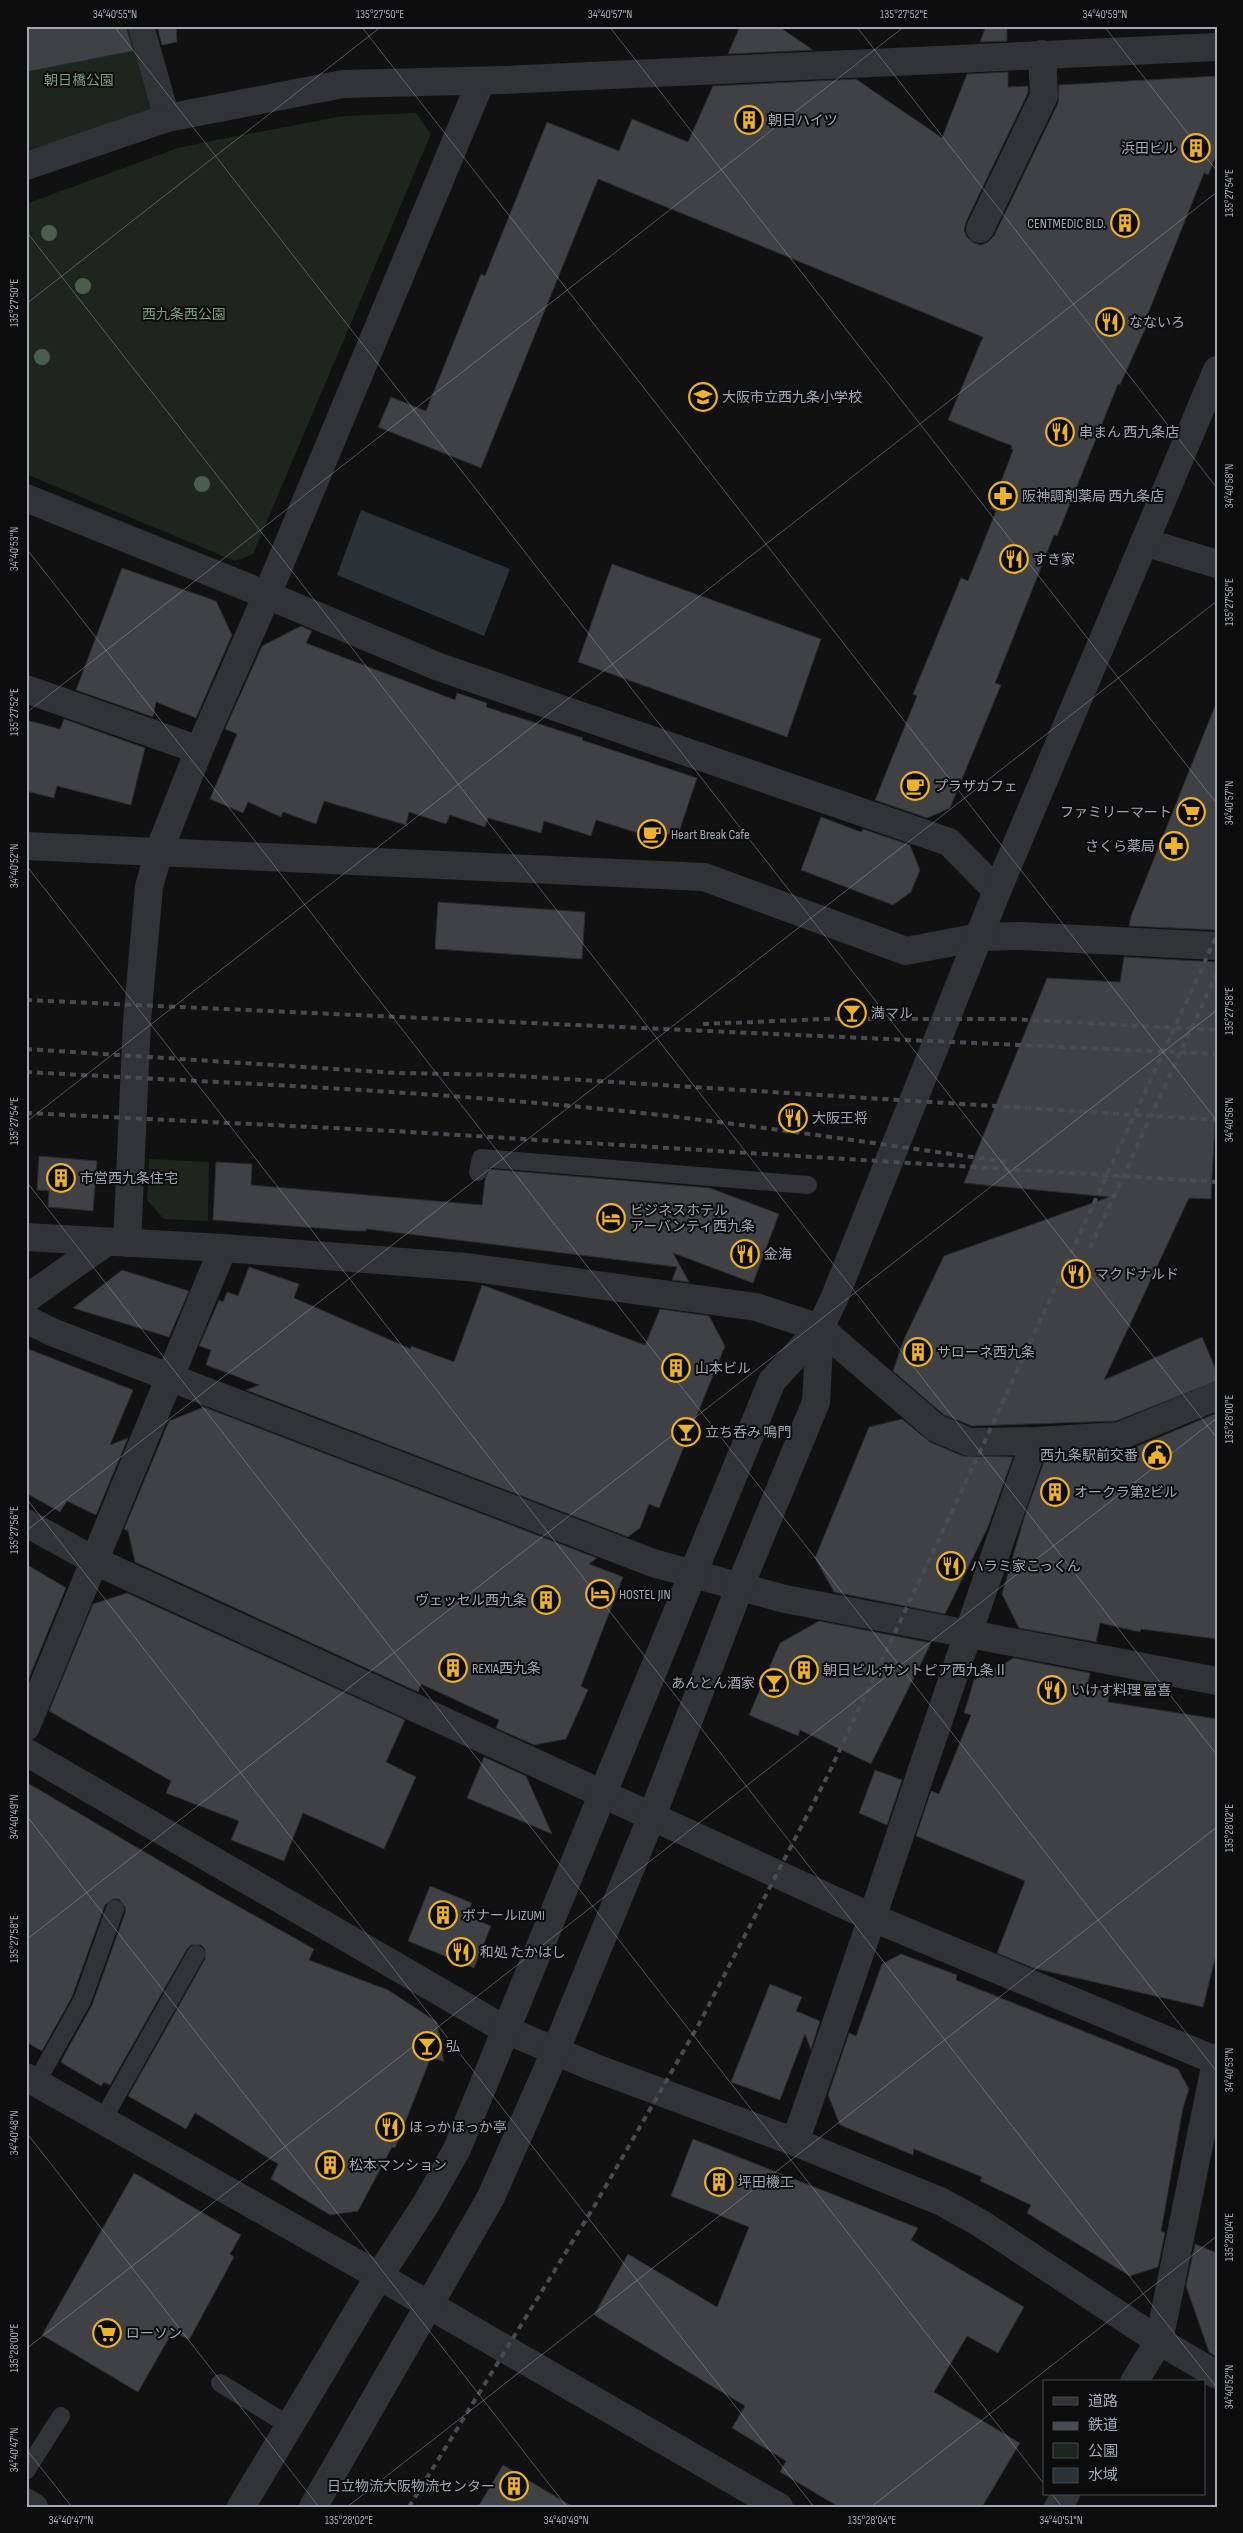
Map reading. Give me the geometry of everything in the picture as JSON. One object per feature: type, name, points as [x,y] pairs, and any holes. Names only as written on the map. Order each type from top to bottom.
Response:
[{"type":"street","points":[[141,26],[167,118]]},
{"type":"street","points":[[26,166],[167,118],[343,84],[481,80],[1217,47]]},
{"type":"street","points":[[980,229],[1044,96],[1042,54]]},
{"type":"street","points":[[116,1243],[149,887],[159,852],[199,750],[267,594],[481,80]]},
{"type":"street","points":[[241,2507],[379,2276],[426,2204],[456,2149],[772,1381],[820,1328],[847,1268],[997,891],[1217,370]]},
{"type":"street","points":[[26,498],[267,594],[439,667],[950,842],[997,891]]},
{"type":"street","points":[[1144,542],[1217,564]]},
{"type":"street","points":[[26,689],[199,750]]},
{"type":"street","points":[[26,846],[704,877],[906,951],[980,937],[1054,937],[1217,946]]},
{"type":"street","points":[[26,1237],[223,1248],[477,1268],[756,1308],[820,1328],[936,1428],[969,1442],[1035,1441],[1120,1436],[1217,1396]]},
{"type":"street","points":[[26,1299],[116,1243]]},
{"type":"street","points":[[26,1727],[223,1248]]},
{"type":"street","points":[[26,1319],[52,1332],[171,1376],[653,1563],[785,1599],[1217,1681]]},
{"type":"street","points":[[313,2507],[491,2197],[555,2052],[652,1816],[740,1586],[816,1402],[820,1328]]},
{"type":"street","points":[[796,2142],[873,1918],[967,1634],[1035,1441]]},
{"type":"street","points":[[26,1523],[95,1562],[873,1918],[1216,2059],[1159,2341],[1135,2380]]},
{"type":"street","points":[[26,1752],[506,2030],[555,2052],[796,2142],[957,2210],[1159,2341],[1217,2375]]},
{"type":"street","points":[[31,2080],[379,2276],[779,2507]]},
{"type":"street","points":[[1058,2507],[1065,2496]]},
{"type":"street","points":[[26,2502],[34,2507]]},
{"type":"lane","points":[[478,1172],[481,1158],[808,1184]]},
{"type":"lane","points":[[31,2080],[82,2001],[115,1909]]},
{"type":"lane","points":[[102,2121],[196,1954]]},
{"type":"lane","points":[[220,2384],[290,2426]]},
{"type":"lane","points":[[26,2471],[61,2416]]},
{"type":"green space","name":"朝日橋公園","points":[[26,26],[153,26],[173,100],[81,136],[26,150]]},
{"type":"green space","name":"西九条西公園","points":[[416,113],[431,134],[253,554],[235,561],[26,474],[26,204],[178,148],[343,116]]},
{"type":"green space","points":[[149,1159],[209,1162],[208,1221],[164,1219],[147,1200]]},
{"type":"water","points":[[361,510],[510,569],[484,636],[337,575]]},
{"type":"building","points":[[26,26],[126,26],[133,51],[26,72]]},
{"type":"building","points":[[157,26],[176,26],[177,42],[162,45]]},
{"type":"building","points":[[740,26],[778,26],[813,50],[728,54]]},
{"type":"building","points":[[986,26],[1007,26],[1007,41],[980,42]]},
{"type":"building","points":[[1008,72],[1008,87],[1028,86],[1028,93],[966,222],[964,230],[967,237],[974,243],[981,245],[988,242],[994,236],[1058,103],[1059,85],[1217,76],[1217,154],[1208,175],[1204,173],[1147,316],[1150,318],[1120,385],[1118,384],[1057,536],[1054,535],[995,683],[1001,685],[950,808],[927,818],[875,800],[917,696],[913,694],[961,578],[968,581],[996,511],[991,508],[1013,450],[1011,449],[1012,446],[948,420],[983,337],[598,179],[481,468],[378,427],[391,397],[426,411],[481,274],[485,276],[547,122],[619,151],[632,119],[688,142],[713,86],[856,79],[942,138],[967,74]]},
{"type":"building","points":[[612,564],[821,639],[787,737],[578,662]]},
{"type":"building","points":[[122,568],[216,601],[232,635],[196,718],[156,702],[153,717],[76,690]]},
{"type":"building","points":[[301,626],[312,631],[306,643],[455,700],[457,693],[487,703],[486,707],[583,738],[582,740],[697,778],[680,829],[658,839],[596,820],[591,836],[544,821],[541,833],[488,818],[485,827],[450,815],[446,824],[409,812],[406,825],[324,801],[316,824],[283,812],[281,817],[248,802],[243,813],[210,799],[237,734],[225,729],[262,646]]},
{"type":"building","points":[[1215,706],[1217,706],[1217,930],[1129,926],[1131,916]]},
{"type":"building","points":[[64,719],[145,748],[131,805],[57,786],[54,798],[26,791],[26,720],[60,729]]},
{"type":"building","points":[[821,817],[861,832],[863,829],[910,845],[920,870],[911,892],[893,905],[801,870]]},
{"type":"building","points":[[438,902],[585,912],[582,959],[435,949]]},
{"type":"building","points":[[1124,957],[1217,962],[1217,1080],[1211,1199],[1189,1198],[1104,1380],[1202,1337],[1217,1372],[1217,1381],[1116,1421],[972,1426],[944,1415],[893,1371],[904,1339],[944,1256],[1109,1197],[964,1183],[1047,978],[1120,982]]},
{"type":"building","name":"市営西九条住宅","points":[[39,1156],[97,1161],[93,1211],[48,1207],[49,1191],[37,1190]]},
{"type":"building","points":[[216,1162],[252,1164],[251,1185],[482,1205],[485,1180],[489,1169],[710,1188],[779,1214],[753,1283],[673,1253],[689,1282],[672,1280],[677,1267],[367,1229],[366,1231],[356,1231],[213,1220]]},
{"type":"building","points":[[249,1267],[299,1284],[294,1298],[411,1349],[411,1346],[454,1362],[482,1285],[645,1345],[660,1309],[709,1316],[725,1346],[659,1508],[649,1504],[640,1528],[628,1537],[246,1390],[259,1385],[206,1365],[211,1350],[199,1346],[219,1300],[223,1302],[227,1292],[238,1296]]},
{"type":"building","points":[[122,1270],[189,1291],[169,1337],[73,1308]]},
{"type":"building","points":[[26,1348],[133,1390],[110,1445],[128,1438],[96,1515],[67,1501],[60,1512],[26,1493]]},
{"type":"building","points":[[204,1407],[597,1558],[589,1564],[623,1577],[581,1686],[588,1690],[566,1739],[534,1745],[496,1728],[499,1720],[421,1684],[418,1692],[135,1562],[128,1531],[124,1529],[169,1421]]},
{"type":"building","points":[[1217,1413],[1217,1639],[1141,1629],[1140,1632],[1100,1623],[1096,1642],[1019,1628],[1002,1594],[1024,1518],[1046,1456],[1126,1451]]},
{"type":"building","points":[[902,1419],[930,1442],[963,1456],[1013,1457],[988,1527],[945,1614],[834,1592],[815,1558],[869,1427]]},
{"type":"building","points":[[26,1564],[66,1588],[26,1685]]},
{"type":"building","points":[[127,1593],[405,1720],[386,1762],[416,1777],[384,1849],[303,1813],[284,1861],[231,1840],[239,1821],[166,1793],[171,1781],[49,1711],[93,1604]]},
{"type":"building","points":[[819,1621],[931,1643],[871,1764],[800,1730],[798,1736],[749,1715],[780,1643]]},
{"type":"building","points":[[1014,1658],[1090,1673],[1087,1688],[1109,1692],[1108,1702],[1217,1719],[1217,1951],[1203,2007],[1033,1968],[997,1953],[1025,1881],[916,1836],[931,1791],[939,1794],[971,1715],[964,1713],[974,1680]]},
{"type":"building","points":[[484,1757],[526,1776],[552,1834],[467,1798]]},
{"type":"building","points":[[875,1770],[902,1780],[887,1825],[859,1813]]},
{"type":"building","points":[[26,1782],[314,1949],[309,1960],[388,1990],[437,2022],[444,2062],[431,2057],[395,2148],[392,2147],[358,2211],[330,2215],[271,2179],[278,2164],[195,2113],[186,2129],[128,2096],[205,1959],[205,1949],[201,1945],[191,1945],[187,1949],[110,2085],[104,2082],[101,2086],[62,2063],[61,2061],[92,2005],[125,1913],[125,1907],[119,1899],[113,1899],[105,1905],[72,1997],[42,2051],[26,2042]]},
{"type":"building","name":"ボナールIZUMI","points":[[430,1886],[472,1903],[467,1916],[491,1926],[474,1968],[408,1941]]},
{"type":"building","points":[[901,1954],[957,1975],[956,1980],[1178,2069],[1189,2089],[1183,2108],[1161,2231],[1165,2233],[1158,2267],[1130,2276],[1027,2213],[1031,2205],[980,2181],[982,2177],[914,2149],[913,2155],[840,2125],[828,2095],[849,2033],[856,2036],[882,1964]]},
{"type":"building","points":[[770,1984],[802,1997],[796,2011],[820,2021],[811,2050],[805,2034],[780,2100],[731,2082]]},
{"type":"building","points":[[693,2139],[918,2228],[911,2240],[1024,2307],[998,2353],[967,2336],[934,2392],[1020,2443],[982,2507],[839,2507],[780,2472],[786,2461],[732,2428],[745,2406],[594,2315],[628,2254],[717,2307],[749,2227],[671,2196]]},
{"type":"building","points":[[134,2173],[241,2235],[230,2254],[234,2257],[189,2340],[173,2331],[138,2392],[42,2335]]},
{"type":"building","points":[[1195,2244],[1217,2253],[1217,2357],[1209,2352],[1186,2286]]},
{"type":"building","name":"日立物流大阪物流センター","points":[[503,2465],[573,2507],[478,2507]]},
{"type":"railway","points":[[409,2507],[595,2205],[699,2024],[827,1777],[978,1456],[1217,935]]},
{"type":"railway","points":[[1090,1248],[1217,973]]},
{"type":"railway","points":[[26,1000],[1217,1054]]},
{"type":"railway","points":[[703,1024],[825,1019],[1011,1019],[1217,1030]]},
{"type":"railway","points":[[26,1049],[397,1073],[502,1075],[1217,1120]]},
{"type":"railway","points":[[26,1072],[367,1090],[626,1111],[735,1124],[1008,1162]]},
{"type":"railway","points":[[26,1113],[394,1131],[1217,1182]]},
{"type":"place","name":"朝日ハイツ","points":[[749,120]]},
{"type":"place","name":"浜田ビル","points":[[1196,148]]},
{"type":"place","name":"CENTMEDIC BLD.","points":[[1125,223]]},
{"type":"place","name":"なないろ","points":[[1110,322]]},
{"type":"place","name":"大阪市立西九条小学校","points":[[703,397]]},
{"type":"place","name":"串まん 西九条店","points":[[1060,432]]},
{"type":"place","name":"阪神調剤薬局 西九条店","points":[[1003,496]]},
{"type":"place","name":"すき家","points":[[1014,559]]},
{"type":"place","name":"プラザカフェ","points":[[915,786]]},
{"type":"place","name":"ファミリーマート","points":[[1191,812]]},
{"type":"place","name":"Heart Break Cafe","points":[[652,834]]},
{"type":"place","name":"さくら薬局","points":[[1174,846]]},
{"type":"place","name":"満マル","points":[[852,1013]]},
{"type":"place","name":"大阪王将","points":[[793,1118]]},
{"type":"place","name":"市営西九条住宅","points":[[61,1178]]},
{"type":"place","name":"ビジネスホテル アーバンティ西九条","points":[[611,1218]]},
{"type":"place","name":"金海","points":[[745,1254]]},
{"type":"place","name":"マクドナルド","points":[[1076,1274]]},
{"type":"place","name":"サローネ西九条","points":[[918,1352]]},
{"type":"place","name":"山本ビル","points":[[676,1368]]},
{"type":"place","name":"立ち呑み 鳴門","points":[[686,1432]]},
{"type":"place","name":"西九条駅前交番","points":[[1157,1455]]},
{"type":"place","name":"オークラ第2ビル","points":[[1055,1492]]},
{"type":"place","name":"ハラミ家こっくん","points":[[951,1566]]},
{"type":"place","name":"HOSTEL JIN","points":[[600,1594]]},
{"type":"place","name":"ヴェッセル西九条","points":[[546,1600]]},
{"type":"place","name":"REXIA西九条","points":[[453,1668]]},
{"type":"place","name":"朝日ビル;サントピア西九条Ⅱ","points":[[804,1670]]},
{"type":"place","name":"あんとん酒家","points":[[774,1683]]},
{"type":"place","name":"いけす料理 冨喜","points":[[1052,1690]]},
{"type":"place","name":"ボナールIZUMI","points":[[443,1915]]},
{"type":"place","name":"和処 たかはし","points":[[461,1952]]},
{"type":"place","name":"弘","points":[[427,2046]]},
{"type":"place","name":"ほっかほっか亭","points":[[390,2127]]},
{"type":"place","name":"松本マンション","points":[[330,2165]]},
{"type":"place","name":"坪田機工","points":[[719,2182]]},
{"type":"place","name":"ローソン","points":[[107,2333]]},
{"type":"place","name":"日立物流大阪物流センター","points":[[514,2486]]}]
